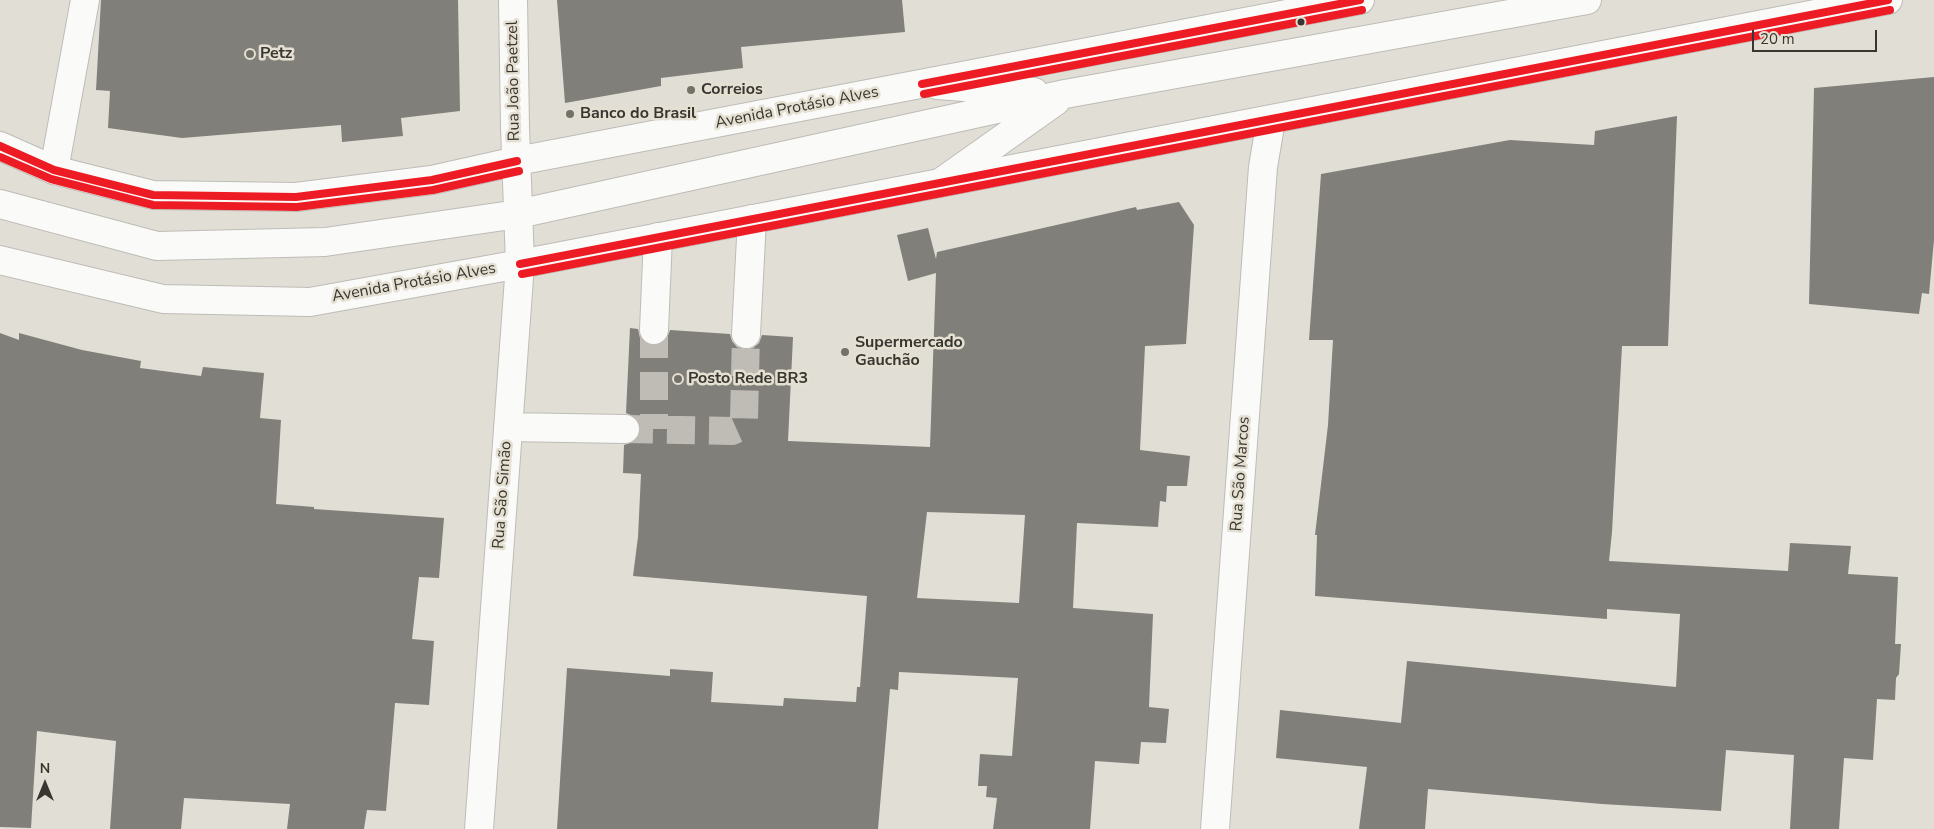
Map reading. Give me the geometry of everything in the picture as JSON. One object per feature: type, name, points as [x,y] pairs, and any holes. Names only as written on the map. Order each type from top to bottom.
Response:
[{"type":"main road","points":[[54,170],[85,0]]},
{"type":"main road","name":"Rua João Paetzel","points":[[513,0],[517,161]]},
{"type":"main road","name":"Avenida Protásio Alves","points":[[0,146],[54,170],[153,195],[296,197],[432,180],[517,161],[1360,0]]},
{"type":"main road","points":[[0,204],[157,246],[326,242],[518,214],[1065,94],[1587,0]]},
{"type":"main road","name":"Avenida Protásio Alves","points":[[0,260],[163,299],[310,302],[658,238],[1888,0]]},
{"type":"main road","points":[[922,84],[1065,94]]},
{"type":"main road","points":[[940,183],[1065,94]]},
{"type":"main road","name":"Rua São Marcos","points":[[1215,829],[1263,168],[1271,120]]},
{"type":"main road","name":"Rua São Simão","points":[[480,829],[520,264],[517,161]]},
{"type":"main road","points":[[746,334],[752,220]]},
{"type":"main road","points":[[654,330],[658,238]]},
{"type":"main road","points":[[508,427],[625,429]]},
{"type":"building","points":[[101,0],[458,0],[460,111],[401,118],[403,136],[342,142],[341,125],[182,138],[108,128],[110,91],[96,90]]},
{"type":"building","points":[[557,0],[902,0],[905,32],[741,47],[743,68],[661,78],[661,86],[565,103]]},
{"type":"building","points":[[1934,77],[1934,240],[1929,294],[1922,293],[1919,314],[1809,304],[1814,88]]},
{"type":"building","points":[[1677,116],[1668,346],[1622,346],[1609,561],[1788,571],[1790,543],[1851,546],[1848,574],[1898,577],[1895,644],[1901,644],[1899,674],[1896,678],[1895,700],[1877,699],[1873,760],[1844,758],[1839,829],[1790,829],[1794,755],[1726,750],[1721,811],[1602,804],[1428,789],[1425,829],[1359,829],[1367,767],[1276,758],[1280,710],[1401,723],[1407,661],[1676,687],[1680,614],[1607,609],[1607,619],[1315,596],[1317,535],[1315,535],[1328,425],[1333,340],[1309,340],[1321,174],[1510,140],[1594,145],[1595,131]]},
{"type":"building","points":[[1179,202],[1194,225],[1186,344],[1145,346],[1140,450],[1190,456],[1187,486],[1167,486],[1166,502],[1160,501],[1158,527],[1077,523],[1073,608],[1153,614],[1149,707],[1169,709],[1166,743],[1141,742],[1139,764],[1095,761],[1090,829],[993,829],[997,798],[986,797],[987,786],[978,786],[980,754],[1012,756],[1018,678],[899,672],[898,690],[890,689],[878,829],[557,829],[567,668],[670,676],[670,669],[713,672],[711,702],[783,706],[784,698],[856,702],[857,687],[860,687],[867,596],[633,576],[638,537],[641,474],[623,473],[624,445],[633,442],[641,430],[638,421],[626,413],[630,328],[638,329],[640,338],[645,343],[653,346],[662,344],[670,330],[730,334],[732,341],[737,347],[746,350],[753,348],[759,343],[762,335],[793,337],[788,441],[930,447],[936,273],[908,281],[897,235],[928,228],[936,259],[937,252],[1136,207],[1137,210]],"holes":[[[927,512],[1025,515],[1019,603],[917,598]]]},
{"type":"building","points":[[0,333],[19,340],[19,333],[82,350],[141,361],[140,368],[201,376],[203,367],[264,373],[260,418],[281,420],[276,504],[314,507],[314,509],[444,518],[439,578],[419,577],[412,639],[434,641],[429,705],[395,703],[386,811],[367,810],[364,829],[287,829],[290,804],[184,798],[181,829],[110,829],[116,741],[37,731],[31,828],[0,827]]},
{"type":"tunnel","points":[[654,330],[654,429]]},
{"type":"tunnel","points":[[625,429],[732,431],[741,427],[744,419],[746,334]]},
{"type":"transit line","points":[[922,84],[1360,0]]},
{"type":"transit line","points":[[520,264],[1888,0]]},
{"type":"transit line","points":[[924,94],[1362,10]]},
{"type":"transit line","points":[[522,274],[1890,10]]},
{"type":"transit line","points":[[0,146],[54,170],[153,195],[296,197],[432,180],[517,161]]},
{"type":"transit line","points":[[0,157],[51,179],[153,205],[297,207],[433,190],[519,171]]},
{"type":"place","name":"Petz","points":[[250,54]]},
{"type":"place","name":"Correios","points":[[691,90]]},
{"type":"place","name":"Banco do Brasil","points":[[570,114]]},
{"type":"place","name":"Supermercado Gauchão","points":[[845,352]]},
{"type":"place","name":"Posto Rede BR3","points":[[678,379]]}]
